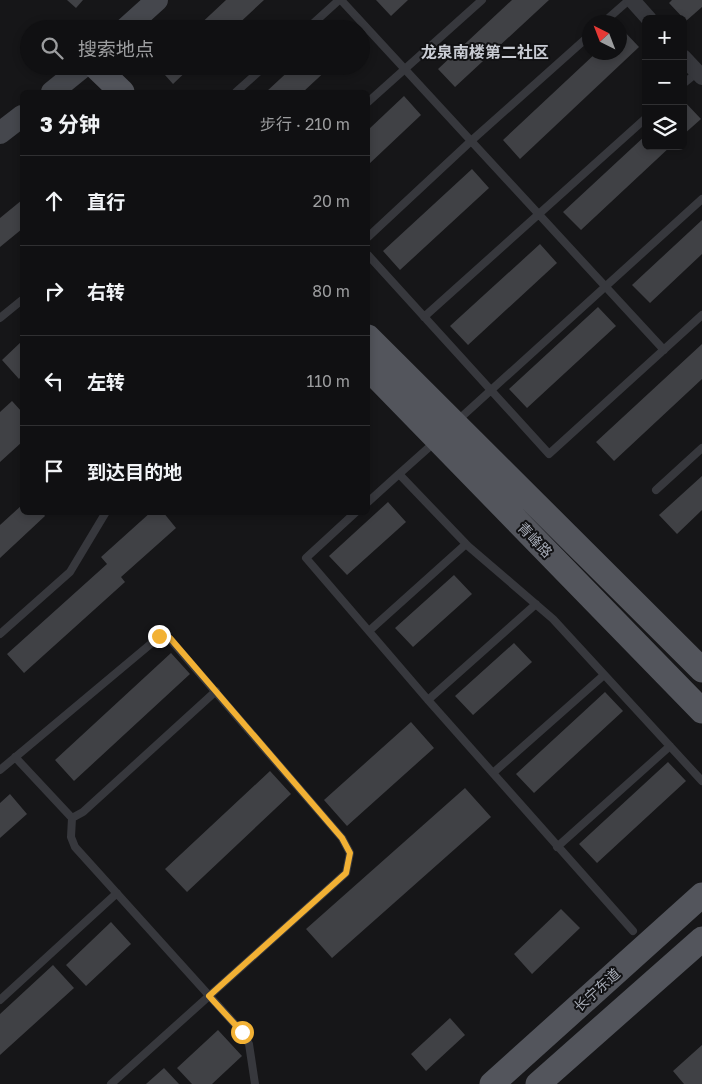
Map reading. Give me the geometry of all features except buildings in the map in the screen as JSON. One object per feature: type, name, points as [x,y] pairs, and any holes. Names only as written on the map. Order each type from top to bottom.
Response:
[{"type":"main road","points":[[90,75],[97,90]]},
{"type":"main road","points":[[96,75],[119,90]]},
{"type":"main road","name":"青峰路","points":[[370,339],[702,670]]},
{"type":"main road","name":"青峰路","points":[[370,370],[702,711]]},
{"type":"main road","name":"长宁东道","points":[[492,1084],[702,895]]},
{"type":"main road","points":[[538,1084],[702,939]]},
{"type":"street","points":[[135,20],[156,0]]},
{"type":"street","points":[[630,0],[645,15]]},
{"type":"street","points":[[687,60],[700,72]]},
{"type":"street","points":[[55,90],[76,75]]},
{"type":"street","points":[[0,134],[20,118]]},
{"type":"lane","points":[[317,20],[340,0],[359,20]]},
{"type":"lane","points":[[370,100],[482,0]]},
{"type":"lane","points":[[612,15],[630,0]]},
{"type":"lane","points":[[370,32],[664,350]]},
{"type":"lane","points":[[370,235],[471,141],[582,43]]},
{"type":"lane","points":[[687,81],[700,72]]},
{"type":"lane","points":[[238,90],[255,75]]},
{"type":"lane","points":[[424,317],[642,122]]},
{"type":"lane","points":[[448,429],[702,199]]},
{"type":"lane","points":[[370,257],[549,454],[702,315]]},
{"type":"lane","points":[[0,318],[20,302]]},
{"type":"lane","points":[[370,500],[441,436]]},
{"type":"lane","points":[[656,490],[702,448]]},
{"type":"lane","points":[[399,474],[466,544],[553,619],[702,780]]},
{"type":"lane","points":[[0,634],[70,572],[104,515]]},
{"type":"lane","points":[[353,515],[306,558],[428,700],[633,931]]},
{"type":"lane","points":[[369,631],[466,544]]},
{"type":"lane","points":[[428,700],[536,604]]},
{"type":"lane","points":[[0,770],[159,636],[170,638],[342,838],[350,853],[346,873],[111,1084]]},
{"type":"lane","points":[[493,774],[604,675]]},
{"type":"lane","points":[[72,818],[83,812],[216,691]]},
{"type":"lane","points":[[557,847],[670,746]]},
{"type":"lane","points":[[15,757],[72,818],[71,837],[75,847],[242,1032],[249,1044],[255,1084]]},
{"type":"lane","points":[[0,1000],[117,893]]},
{"type":"district","name":"龙泉南楼第二社区","points":[[485,52]]},
{"type":"route","points":[[159,636],[170,638],[342,838],[350,853],[346,873],[209,996],[242,1032]]}]
